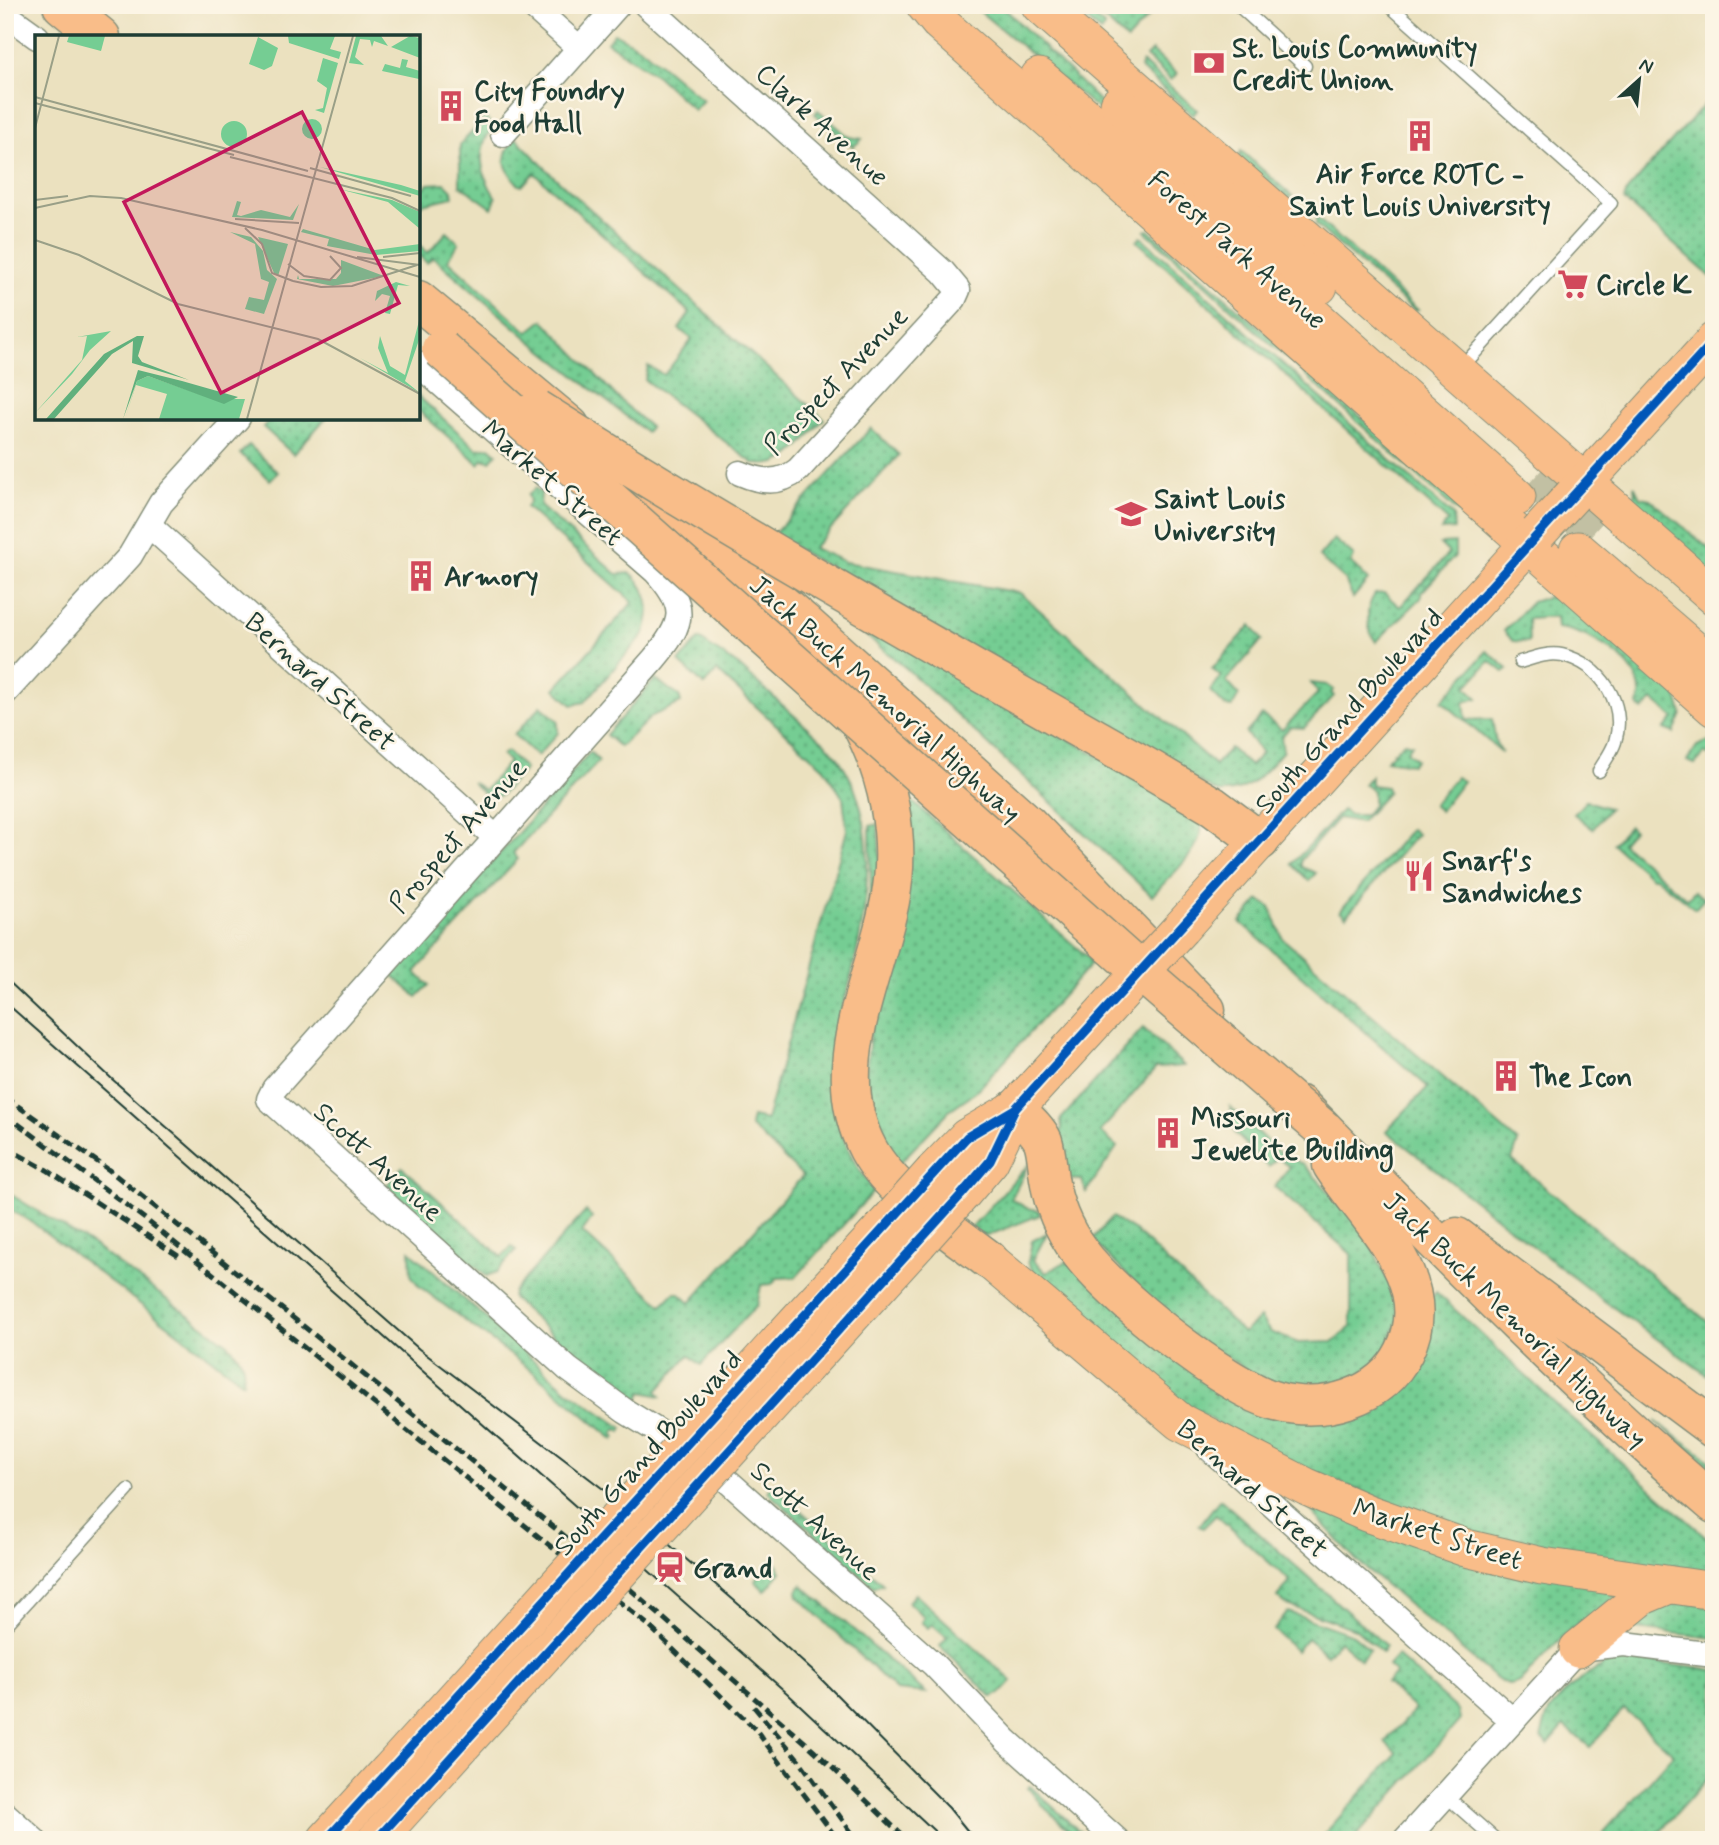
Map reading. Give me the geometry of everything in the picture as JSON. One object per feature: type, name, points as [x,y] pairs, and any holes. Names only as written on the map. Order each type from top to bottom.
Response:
[{"type":"highway","points":[[51,5],[86,35]]},
{"type":"highway","points":[[62,5],[99,35]]},
{"type":"highway","name":"Jack Buck Memorial Highway","points":[[420,301],[802,621],[1027,823],[1498,1307],[1616,1419],[1714,1504]]},
{"type":"highway","points":[[426,347],[825,585],[1213,806],[1260,841]]},
{"type":"highway","name":"Jack Buck Memorial Highway","points":[[426,347],[1234,1053],[1385,1180],[1564,1319],[1714,1429]]},
{"type":"highway","points":[[802,621],[868,737],[878,761],[892,827],[894,855],[890,900],[852,1043],[850,1068],[858,1122],[868,1150],[882,1168],[927,1212],[989,1260]]},
{"type":"highway","points":[[1015,1109],[1043,1141],[1058,1214],[1079,1251],[1121,1295],[1185,1347],[1274,1400],[1301,1406],[1329,1406],[1375,1386],[1392,1371],[1405,1351],[1413,1326],[1409,1283],[1385,1236],[1344,1185],[1289,1094]]},
{"type":"highway","points":[[1564,1319],[1626,1348],[1714,1399]]},
{"type":"main road","points":[[926,5],[939,22],[1533,539],[1714,708]]},
{"type":"main road","name":"Forest Park Avenue","points":[[955,5],[1525,487],[1018,5]]},
{"type":"main road","points":[[1040,5],[1458,371],[1579,489],[1714,596]]},
{"type":"main road","name":"South Grand Boulevard","points":[[326,1840],[779,1341],[905,1231],[961,1195],[990,1161],[1015,1109],[1714,341]]},
{"type":"main road","points":[[1714,635],[1586,541],[1714,667]]},
{"type":"main road","name":"South Grand Boulevard","points":[[376,1840],[806,1366],[905,1231],[934,1171],[967,1137],[1015,1109]]},
{"type":"main road","name":"Bernard Street","points":[[989,1260],[1180,1422]]},
{"type":"main road","name":"Market Street","points":[[1180,1422],[1307,1487],[1420,1533],[1542,1566],[1714,1591]]},
{"type":"main road","points":[[1578,1649],[1643,1597],[1669,1585]]},
{"type":"street","points":[[531,5],[579,48]]},
{"type":"street","points":[[503,134],[618,5]]},
{"type":"street","name":"Clark Avenue","points":[[646,5],[943,272],[958,290]]},
{"type":"street","points":[[5,14],[35,36]]},
{"type":"street","name":"Prospect Avenue","points":[[740,473],[756,480],[773,481],[786,479],[797,470],[954,299],[958,290]]},
{"type":"street","name":"Market Street","points":[[426,347],[655,571],[670,588],[680,607]]},
{"type":"street","points":[[5,693],[130,556],[161,503],[236,420]]},
{"type":"street","name":"Bernard Street","points":[[149,525],[494,836]]},
{"type":"street","name":"Prospect Avenue","points":[[269,1099],[274,1089],[494,836],[667,643],[679,621],[680,607]]},
{"type":"street","name":"Scott Avenue","points":[[269,1099],[568,1369],[625,1411],[703,1459],[933,1664],[1007,1741],[1118,1840]]},
{"type":"street","name":"Bernard Street","points":[[1180,1422],[1513,1721]]},
{"type":"street","points":[[1405,1840],[1578,1649],[1624,1644],[1714,1655]]},
{"type":"street","points":[[5,1814],[34,1840]]},
{"type":"lane","points":[[1238,5],[1305,65]]},
{"type":"lane","points":[[1390,5],[1611,203],[1458,371]]},
{"type":"lane","points":[[1520,662],[1561,654],[1591,667],[1601,678],[1612,694],[1618,726],[1614,744],[1599,771]]},
{"type":"lane","points":[[5,1626],[128,1490]]},
{"type":"lane","points":[[1445,1795],[1496,1840]]},
{"type":"green space","points":[[972,5],[1001,5],[1127,128],[1124,131]]},
{"type":"green space","points":[[1071,5],[1080,5],[1105,27],[1101,32]]},
{"type":"green space","points":[[1089,5],[1159,5],[1127,40]]},
{"type":"green space","points":[[614,33],[641,48],[703,100],[694,110],[657,76],[607,42]]},
{"type":"green space","points":[[1152,51],[1177,74],[1171,80],[1146,57]]},
{"type":"green space","points":[[1142,62],[1197,110],[1193,115],[1140,68]]},
{"type":"green space","points":[[1714,94],[1712,278],[1624,200],[1627,191]]},
{"type":"green space","points":[[818,110],[849,137],[862,139],[853,147],[815,114]]},
{"type":"green space","points":[[485,118],[494,126],[482,153],[484,171],[496,198],[492,208],[460,185],[460,145]]},
{"type":"green space","points":[[516,138],[551,174],[824,419],[801,445],[785,459],[775,463],[753,463],[645,380],[648,366],[664,375],[692,339],[679,329],[690,313],[534,173],[522,186],[519,185],[509,173],[505,162],[507,151]]},
{"type":"green space","points":[[1241,151],[1292,196],[1288,198],[1239,157]]},
{"type":"green space","points":[[445,183],[452,190],[453,197],[420,205],[420,192],[428,184]]},
{"type":"green space","points":[[1316,217],[1418,310],[1415,311],[1316,225]]},
{"type":"green space","points":[[1149,230],[1464,508],[1459,513],[1145,231]]},
{"type":"green space","points":[[447,232],[459,243],[448,260],[528,332],[543,320],[621,401],[650,427],[646,432],[530,340],[433,257],[427,263],[420,257],[420,246],[428,253]]},
{"type":"green space","points":[[1141,237],[1453,516],[1454,529],[1441,530],[1448,521],[1137,241]]},
{"type":"green space","points":[[420,398],[477,449],[490,447],[497,453],[490,461],[483,459],[479,464],[420,412]]},
{"type":"green space","points":[[269,420],[324,420],[293,454],[263,427]]},
{"type":"green space","points":[[871,428],[899,455],[813,548],[845,562],[1020,593],[1215,765],[1230,748],[1250,766],[1262,753],[1246,733],[1262,715],[1282,730],[1318,693],[1311,683],[1327,685],[1334,690],[1331,693],[1334,696],[1304,728],[1290,727],[1281,737],[1283,751],[1254,781],[1238,790],[1217,792],[773,535]]},
{"type":"green space","points":[[249,445],[278,472],[270,480],[240,454]]},
{"type":"green space","points":[[1634,485],[1640,497],[1650,499],[1714,553],[1714,579],[1628,499],[1635,495]]},
{"type":"green space","points":[[535,488],[541,493],[540,506],[617,574],[631,573],[642,586],[648,601],[644,634],[585,702],[572,705],[555,689],[633,602],[526,507],[530,501],[528,495]]},
{"type":"green space","points":[[1334,539],[1354,556],[1351,563],[1368,580],[1353,598],[1345,580],[1319,557]]},
{"type":"green space","points":[[1455,543],[1455,556],[1421,593],[1421,598],[1376,642],[1370,631],[1368,618],[1375,594],[1384,593],[1400,607],[1449,553],[1440,544]]},
{"type":"green space","points":[[1551,596],[1565,597],[1676,693],[1682,714],[1674,733],[1664,729],[1674,718],[1653,700],[1643,710],[1638,706],[1638,682],[1622,659],[1596,641],[1557,628],[1556,617],[1528,619],[1529,642],[1513,641],[1504,631],[1532,602]]},
{"type":"green space","points":[[821,599],[1199,813],[1202,824],[1200,836],[1188,858],[1152,896],[907,669]]},
{"type":"green space","points":[[1251,625],[1262,640],[1226,681],[1239,695],[1232,707],[1225,706],[1210,691],[1221,677],[1212,669]]},
{"type":"green space","points":[[699,639],[739,666],[829,747],[846,771],[858,797],[867,855],[866,885],[858,945],[835,1034],[832,1075],[844,1138],[852,1157],[875,1190],[796,1277],[777,1278],[772,1284],[761,1285],[757,1305],[701,1365],[689,1355],[657,1391],[661,1396],[642,1392],[638,1401],[574,1354],[512,1298],[513,1292],[586,1211],[592,1218],[582,1232],[662,1305],[674,1293],[679,1293],[690,1303],[803,1176],[750,1126],[752,1117],[766,1120],[847,830],[843,798],[824,768],[717,671],[704,685],[679,662]]},
{"type":"green space","points":[[1487,651],[1508,669],[1504,672],[1490,661],[1466,687],[1478,698],[1464,702],[1466,720],[1492,719],[1496,743],[1502,753],[1442,701]]},
{"type":"green space","points":[[655,679],[679,696],[681,703],[652,716],[620,747],[606,735]]},
{"type":"green space","points":[[541,706],[558,721],[558,733],[537,756],[514,735]]},
{"type":"green space","points":[[1714,739],[1714,759],[1705,753],[1695,764],[1687,761],[1697,746]]},
{"type":"green space","points":[[1404,742],[1412,744],[1407,751],[1416,759],[1412,764],[1386,760]]},
{"type":"green space","points":[[507,751],[525,769],[501,795],[489,798],[472,782],[485,790],[509,762],[502,755]]},
{"type":"green space","points":[[590,752],[599,761],[513,853],[518,859],[415,972],[429,985],[417,997],[392,975]]},
{"type":"green space","points":[[1371,776],[1371,785],[1386,787],[1388,792],[1361,822],[1338,818],[1301,860],[1301,867],[1316,873],[1309,881],[1292,864],[1342,810],[1350,815],[1365,815],[1373,805],[1373,791],[1364,784]]},
{"type":"green space","points":[[1456,777],[1463,781],[1440,811],[1433,805]]},
{"type":"green space","points":[[896,787],[1093,962],[977,1091],[951,1109],[895,1168],[864,1094]]},
{"type":"green space","points":[[1586,801],[1609,808],[1593,829],[1574,814]]},
{"type":"green space","points":[[878,824],[881,873],[865,933],[871,888],[870,826]]},
{"type":"green space","points":[[1629,826],[1633,830],[1622,843],[1687,899],[1694,891],[1704,899],[1695,909],[1655,877],[1651,877],[1613,844]]},
{"type":"green space","points":[[1411,829],[1417,834],[1346,916],[1340,911]]},
{"type":"green space","points":[[1259,900],[1270,907],[1283,939],[1518,1142],[1512,1160],[1714,1327],[1714,1380],[1592,1292],[1386,1131],[1428,1087],[1240,922]]},
{"type":"green space","points":[[1143,1028],[1184,1066],[1156,1068],[1100,1132],[1117,1147],[1086,1192],[1082,1180],[1062,1179],[1057,1134],[1062,1129],[1061,1119]]},
{"type":"green space","points":[[1230,1107],[1285,1158],[1288,1156],[1305,1166],[1363,1228],[1402,1311],[1382,1358],[1339,1388],[1272,1385],[1181,1329],[1092,1240],[1112,1217],[1136,1232],[1243,1333],[1260,1318],[1270,1332],[1298,1343],[1333,1342],[1351,1327],[1351,1254],[1275,1187],[1289,1167],[1278,1157],[1268,1167],[1235,1133]]},
{"type":"green space","points":[[1029,1164],[1011,1199],[1027,1208],[1039,1210],[1040,1215],[987,1236],[967,1232]]},
{"type":"green space","points":[[402,1167],[502,1257],[512,1246],[516,1250],[497,1272],[486,1276],[386,1186]]},
{"type":"green space","points":[[5,1191],[94,1246],[228,1344],[241,1361],[244,1370],[243,1382],[33,1223],[5,1207]]},
{"type":"green space","points":[[1047,1233],[1033,1260],[1046,1273],[1067,1261],[1196,1372],[1354,1409],[1436,1292],[1563,1411],[1713,1543],[1709,1579],[1486,1541],[1273,1456],[1177,1399],[1033,1271],[1028,1262],[1032,1241]]},
{"type":"green space","points":[[410,1251],[567,1390],[623,1428],[621,1432],[617,1429],[613,1434],[616,1437],[614,1440],[532,1371],[419,1286],[411,1275]]},
{"type":"green space","points":[[1655,1421],[1714,1463],[1714,1470]]},
{"type":"green space","points":[[773,1485],[883,1584],[874,1587],[774,1498],[768,1491]]},
{"type":"green space","points":[[1220,1499],[1386,1646],[1382,1652],[1355,1629],[1285,1604],[1277,1597],[1290,1581],[1216,1515],[1203,1528],[1199,1526]]},
{"type":"green space","points":[[1306,1505],[1622,1592],[1567,1632],[1520,1682],[1510,1685],[1495,1678],[1356,1560]]},
{"type":"green space","points":[[773,1559],[781,1572],[765,1591],[755,1581]]},
{"type":"green space","points":[[802,1585],[926,1693],[896,1690],[798,1596],[797,1591]]},
{"type":"green space","points":[[915,1594],[1012,1681],[1000,1694],[992,1697],[940,1646],[947,1637],[932,1624],[928,1628],[921,1622],[924,1617],[908,1602]]},
{"type":"green space","points":[[1657,1601],[1714,1604],[1714,1638],[1628,1628]]},
{"type":"green space","points":[[1288,1612],[1353,1635],[1370,1649],[1361,1660],[1339,1641],[1327,1655],[1307,1638],[1296,1651],[1274,1630]]},
{"type":"green space","points":[[1397,1656],[1458,1711],[1460,1720],[1353,1840],[1319,1840],[1397,1753],[1385,1742],[1415,1709],[1386,1683],[1396,1673],[1388,1666]]},
{"type":"green space","points":[[1621,1659],[1714,1670],[1714,1771],[1652,1840],[1597,1840],[1674,1754],[1624,1709],[1590,1747],[1564,1726],[1548,1745],[1541,1739],[1552,1708],[1569,1690],[1601,1666]]},
{"type":"green space","points":[[1030,1786],[1089,1840],[1080,1840],[1044,1807],[1028,1788]]},
{"type":"tunnel","points":[[1534,478],[1594,532]]},
{"type":"tram line","points":[[5,978],[112,1079],[419,1349],[615,1498],[751,1615],[817,1675],[949,1808],[975,1840]]},
{"type":"tram line","points":[[5,1002],[787,1693],[944,1840]]},
{"type":"railway","points":[[5,1097],[109,1170],[622,1582],[815,1751],[907,1840]]},
{"type":"railway","points":[[5,1114],[145,1219],[647,1624],[756,1730],[838,1840]]},
{"type":"railway","points":[[5,1147],[47,1170],[180,1257]]},
{"type":"railway","points":[[754,1707],[799,1760],[857,1840]]},
{"type":"cycle path","points":[[376,1840],[961,1195],[990,1161],[1015,1109],[1714,341]]},
{"type":"cycle path","points":[[326,1840],[967,1137],[1015,1109]]},
{"type":"place","name":"St. Louis Community Credit Union","points":[[1209,63]]},
{"type":"place","name":"City Foundry Food Hall","points":[[451,106]]},
{"type":"place","name":"Air Force ROTC - Saint Louis University","points":[[1420,136]]},
{"type":"place","name":"Circle K","points":[[1573,284]]},
{"type":"place","name":"Saint Louis University","points":[[1131,514]]},
{"type":"place","name":"Armory","points":[[421,576]]},
{"type":"place","name":"Snarf's Sandwiches","points":[[1419,876]]},
{"type":"place","name":"The Icon","points":[[1506,1076]]},
{"type":"place","name":"Missouri Jewelite Building","points":[[1168,1133]]},
{"type":"place","name":"Grand","points":[[670,1567]]}]
